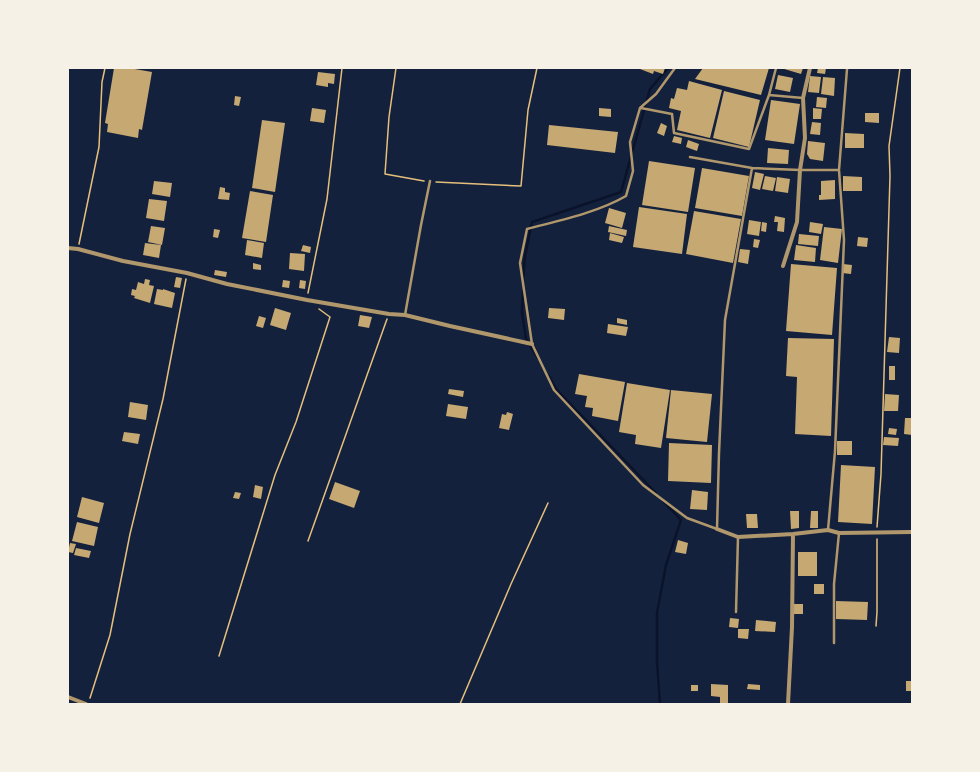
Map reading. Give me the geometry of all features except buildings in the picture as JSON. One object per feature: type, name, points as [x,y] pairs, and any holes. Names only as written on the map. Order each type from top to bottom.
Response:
[{"type":"street","points":[[783,266],[797,222],[800,170],[805,138],[803,98],[810,68]]},
{"type":"street","points":[[68,248],[78,249],[123,261],[187,273],[228,284],[307,300],[389,314],[405,315],[532,344]]},
{"type":"street","points":[[717,529],[738,537],[793,534],[828,530],[839,533],[912,532]]},
{"type":"street","points":[[788,704],[792,627],[793,534]]},
{"type":"street","points":[[68,698],[87,704]]},
{"type":"lane","points":[[675,68],[656,94],[640,108],[630,142],[633,171],[626,196],[609,205],[527,229],[520,264],[532,344],[554,390],[643,485],[687,518],[717,529],[718,457],[725,320],[752,168]]},
{"type":"lane","points":[[640,108],[672,114],[674,133],[749,149],[769,95],[776,68]]},
{"type":"lane","points":[[828,530],[835,451],[844,240],[839,170],[847,69]]},
{"type":"lane","points":[[769,95],[803,98]]},
{"type":"lane","points":[[690,157],[752,168],[839,170]]},
{"type":"lane","points":[[405,315],[430,182]]},
{"type":"lane","points":[[834,643],[834,584],[839,533]]},
{"type":"lane","points":[[736,612],[738,537]]},
{"type":"path","points":[[78,249],[100,147],[102,82],[105,68]]},
{"type":"path","points":[[307,300],[326,199],[342,68]]},
{"type":"path","points":[[396,68],[389,117],[385,174],[430,182],[521,186],[528,110],[537,68]]},
{"type":"path","points":[[876,626],[877,532],[881,466],[890,176],[889,146],[900,68]]},
{"type":"path","points":[[87,704],[110,635],[130,534],[164,399],[187,273]]},
{"type":"path","points":[[219,656],[275,474],[296,422],[330,316],[318,308]]},
{"type":"path","points":[[308,541],[389,314]]},
{"type":"path","points":[[460,704],[511,584],[548,503]]},
{"type":"waterway","points":[[523,282],[525,256],[532,222],[621,192],[650,89],[668,68]]},
{"type":"waterway","points":[[523,291],[522,312],[526,339],[538,358]]},
{"type":"waterway","points":[[549,376],[556,389],[656,493]]},
{"type":"waterway","points":[[660,704],[657,662],[657,613],[666,565],[681,520],[663,501]]}]
